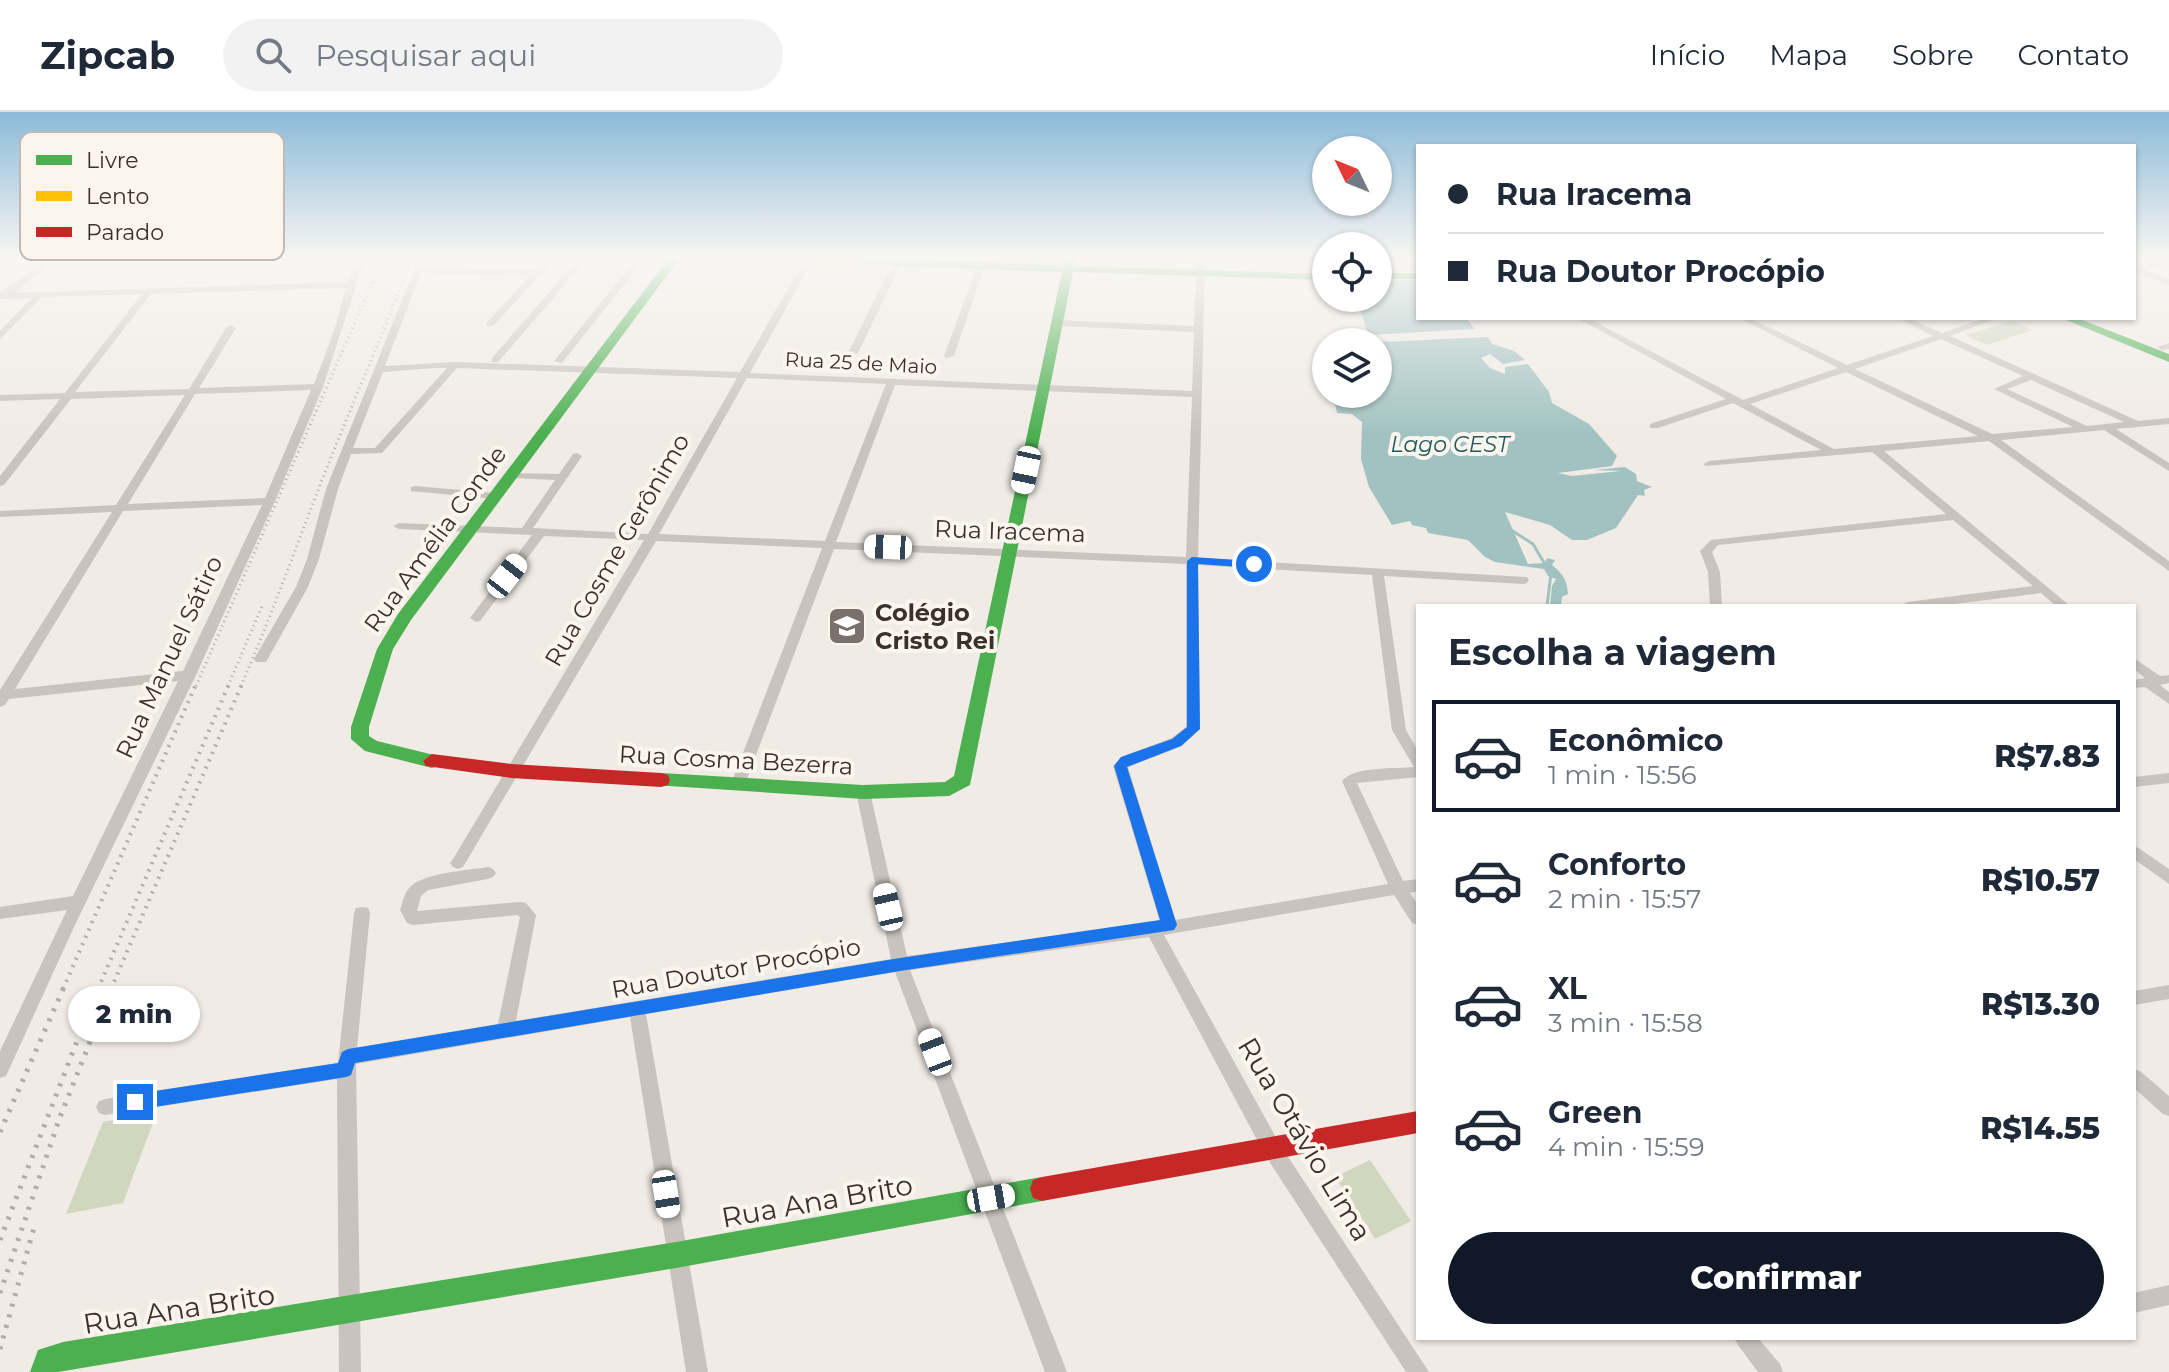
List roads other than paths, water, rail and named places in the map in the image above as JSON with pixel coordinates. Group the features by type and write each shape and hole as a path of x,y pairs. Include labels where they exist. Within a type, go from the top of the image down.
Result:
{"main road":[{"name":"Rua Amélia Conde","path":"511,771 423,760 371,746 359,734 385,649 404,618 629,317"},
{"path":"1009,552 1057,317"},
{"path":"2073,320 2167,350"},
{"path":"2093,320 2167,350"},
{"name":"Rua Cosma Bezerra","path":"511,771 863,792 949,789 958,786 963,780 1009,552"},
{"name":"Rua Ana Brito","path":"44,1372 48,1360 63,1356 676,1255 1416,1122"}],"street":[{"path":"0,336 18,317"},
{"path":"0,483 129,317"},
{"name":"Rua Manuel Sátiro","path":"0,1070 76,902 189,675 269,501 318,387 343,317"},
{"path":"261,659 302,587 332,489 401,317"},
{"path":"490,324 497,317"},
{"path":"495,360 533,317"},
{"path":"559,361 595,317"},
{"name":"Rua Cosme Gerônimo","path":"458,863 652,537 776,317"},
{"path":"853,353 871,317"},
{"path":"949,356 963,317"},
{"path":"1192,561 1199,317"},
{"path":"1585,320 1830,452"},
{"path":"1747,320 1993,439 2169,567"},
{"path":"1907,320 2138,424"},
{"path":"1654,426 1848,368 1988,320"},
{"path":"1056,323 1198,329"},
{"path":"2,697 231,328"},
{"path":"348,451 378,451 455,365"},
{"name":"Rua 25 de Maio","path":"381,369 455,365 589,369 1196,394"},
{"path":"2031,376 1999,389 2087,429"},
{"path":"738,784 891,383"},
{"path":"0,398 318,387"},
{"path":"2041,408 2073,395"},
{"path":"1709,464 2169,421"},
{"path":"2108,428 2169,468"},
{"path":"1873,447 2062,604"},
{"path":"524,533 577,456"},
{"path":"511,475 562,477"},
{"path":"415,489 495,496"},
{"path":"0,514 269,501"},
{"path":"1716,604 1714,572 1706,551 1707,546 1715,542 1956,516"},
{"name":"Rua Iracema","path":"399,526 1009,552 1523,580"},
{"path":"476,618 539,534"},
{"name":"Rua Otávio Lima","path":"1192,561 1193,729 1177,742 1120,766 1161,927 1272,1149 1418,1372"},
{"path":"1377,571 1399,730 1416,760"},
{"path":"1923,604 2043,589"},
{"path":"2136,664 2169,699"},
{"path":"2,697 189,675"},
{"path":"1416,772 1350,779 1398,888 1416,915"},
{"path":"2136,782 2169,778"},
{"path":"863,792 900,964 1056,1372"},
{"path":"2136,853 2169,878"},
{"path":"488,873 424,885 414,892 408,910 413,918 520,908 528,915 506,1030"},
{"name":"Rua Doutor Procópio","path":"105,1107 347,1063 506,1030 900,964 1161,927 1416,885"},
{"path":"0,913 76,902"},
{"path":"350,1372 347,1063 362,913"},
{"path":"2136,998 2169,992"},
{"path":"637,1010 697,1372"},
{"path":"2136,1079 2169,1108"},
{"path":"2136,1303 2169,1295"},
{"path":"1747,1340 1772,1372"}],"water":[{"path":"1363,317 1468,320 1475,329 1392,334 1392,328 1366,328"},
{"name":"Lago CEST","path":"1488,337 1492,344 1514,351 1525,360 1503,364 1490,354 1481,358 1490,368 1505,374 1505,367 1528,364 1549,392 1552,403 1589,424 1617,456 1612,466 1558,473 1572,476 1621,471 1595,470 1625,467 1636,474 1637,481 1652,487 1644,490 1645,496 1638,495 1616,528 1587,540 1572,540 1550,525 1505,512 1528,564 1545,563 1547,558 1555,560 1552,565 1564,578 1568,594 1562,597 1561,604 1550,604 1556,579 1548,576 1544,569 1495,562 1485,557 1468,540 1428,533 1426,528 1412,525 1410,521 1392,525 1369,487 1361,459 1362,422 1352,414 1337,413 1336,408 1392,408 1392,341"}],"waterway":[{"path":"1511,530 1533,544 1546,566"},
{"path":"1547,604 1551,573"}],"railway":[{"path":"196,686 357,317"},
{"path":"241,686 389,317"},
{"path":"228,686 263,604"},
{"path":"63,989 196,684"},
{"path":"98,989 229,684"},
{"path":"111,989 242,684"},
{"path":"0,1132 64,987"},
{"path":"0,1240 98,987"},
{"path":"0,1293 60,1117 112,987"},
{"path":"0,1349 35,1224"}],"place":[{"name":"Colégio Cristo Rei","path":"847,626"}]}
